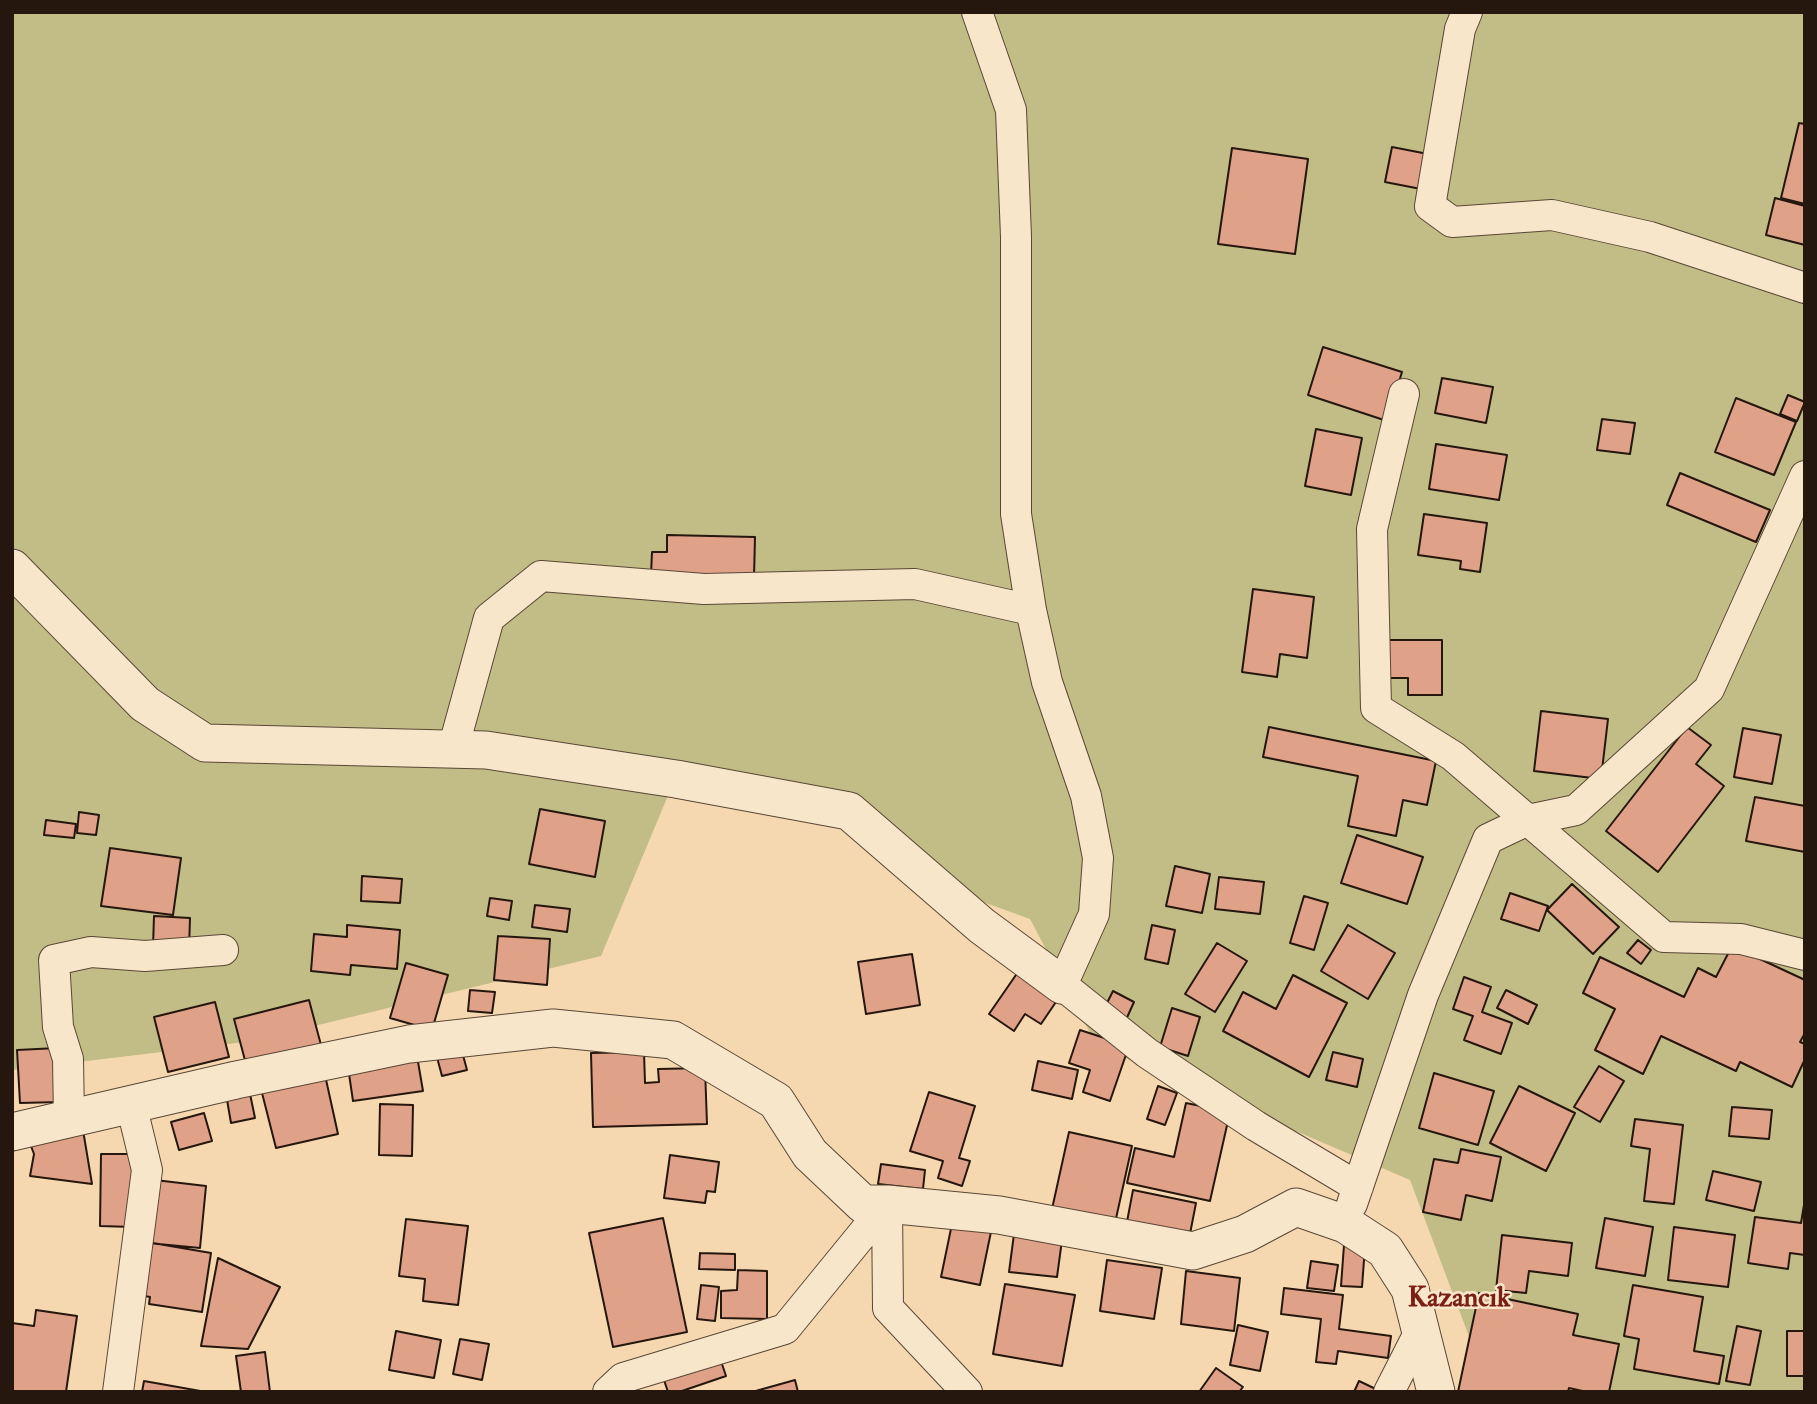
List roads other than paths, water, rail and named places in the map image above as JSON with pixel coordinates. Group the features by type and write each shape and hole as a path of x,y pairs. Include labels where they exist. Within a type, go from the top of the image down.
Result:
{"street":[{"path":"977,12 1011,110 1016,237 1016,514 1031,610 1047,682 1086,796 1098,858 1094,914 1062,985"},
{"path":"1467,12 1460,29 1430,206 1452,222 1552,215 1650,237 1805,288"},
{"path":"1404,394 1372,529 1376,708 1453,756 1664,937 1741,939 1805,955"},
{"path":"1345,1224 1423,995 1488,839 1528,820 1576,810 1709,689 1802,491"},
{"path":"12,568 145,705 205,743 486,750 676,779 849,811 982,926 1147,1053 1256,1126 1358,1187"},
{"path":"453,749 489,618 541,576 704,589 915,584 1031,610"},
{"path":"69,1118 68,1059 58,1027 54,960 91,952 145,956 223,950"},
{"path":"12,1132 409,1044 553,1028 673,1040 776,1101 810,1154 863,1204 999,1215 1193,1251 1245,1234 1296,1207 1345,1224 1385,1250 1410,1289 1436,1392"},
{"path":"118,1392 147,1170 131,1104"},
{"path":"608,1392 623,1378 785,1329 887,1204"},
{"path":"887,1204 888,1308 967,1392"},
{"path":"1389,1392 1419,1333"}],"district":[{"name":"Kazancık","path":"1459,1300"}]}
